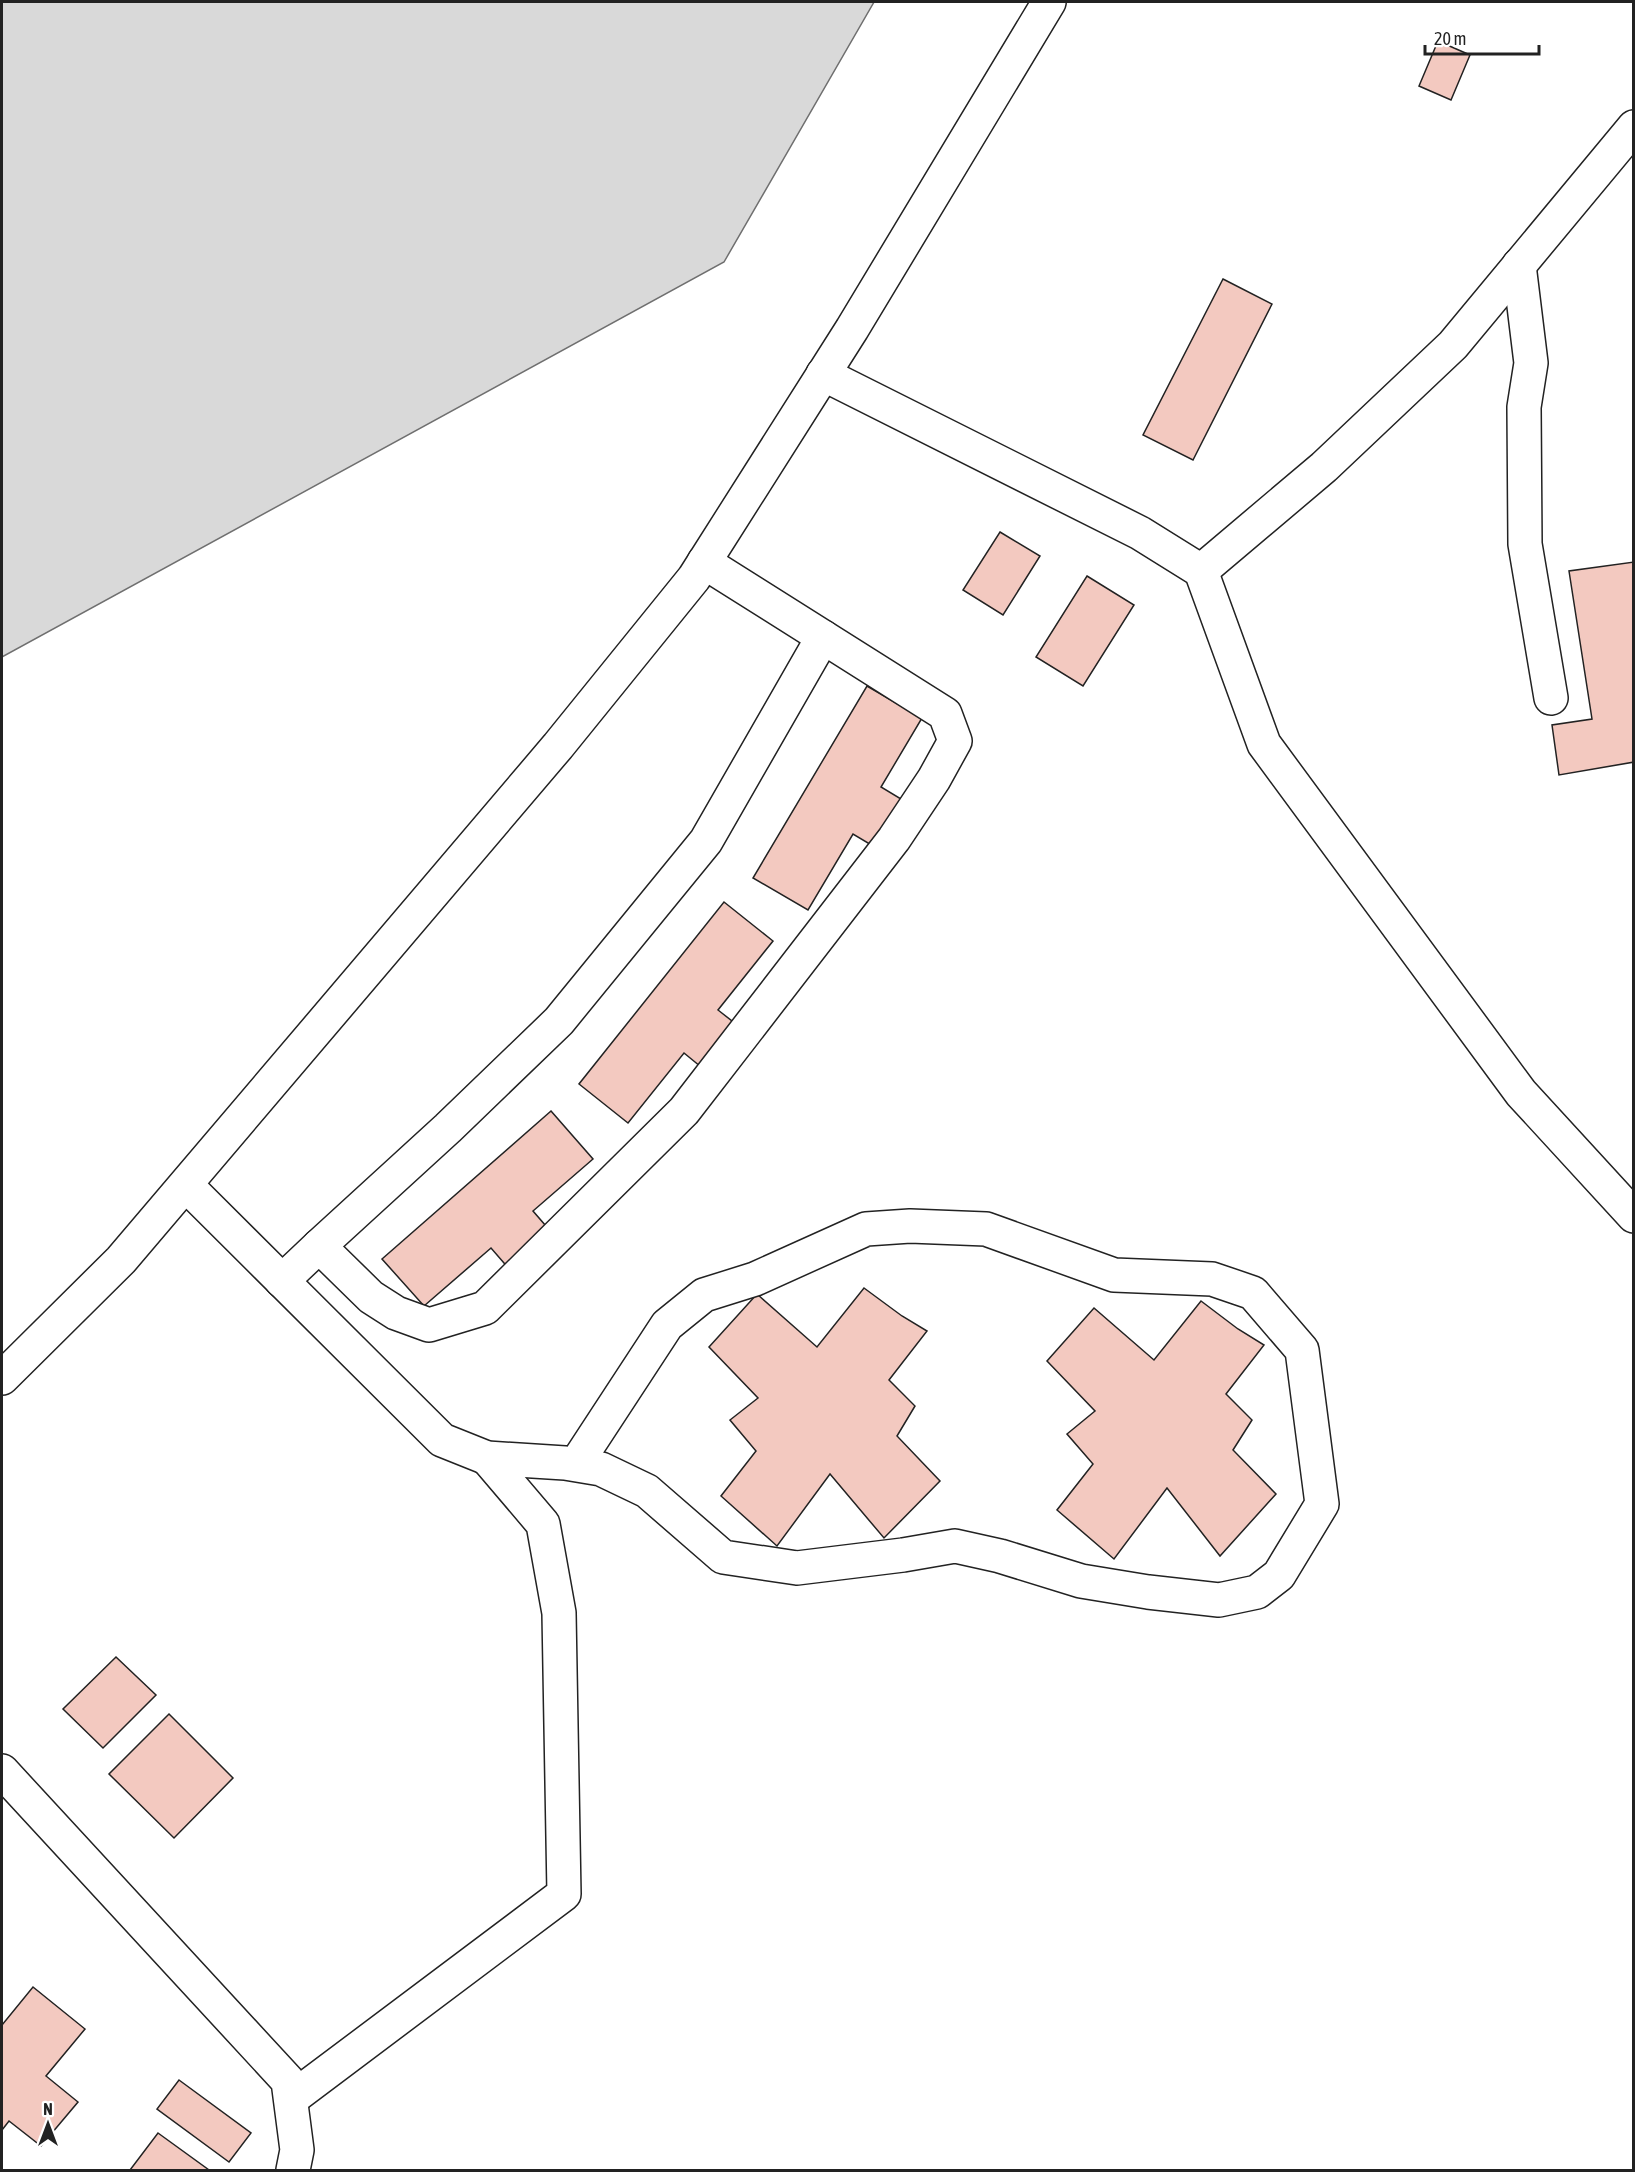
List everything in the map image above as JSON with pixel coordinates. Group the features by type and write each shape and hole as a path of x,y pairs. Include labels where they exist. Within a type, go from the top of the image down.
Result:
{"street":[{"path":"2,1378 121,1260 186,1185 558,746 694,578 823,375 1049,2"},
{"path":"1201,571 1324,467 1453,345 1634,127"},
{"path":"1519,265 1531,363 1524,407 1525,544 1551,698"},
{"path":"823,375 1140,533 1201,571 1264,744 1521,1093 1634,1216"},
{"path":"319,1246 371,1297 396,1313 429,1325 485,1308 684,1111 894,839 934,779 955,741 945,714 704,562"},
{"path":"282,1281 560,1021 706,841 823,637"},
{"path":"186,1185 442,1440 487,1458 576,1464 601,1469 647,1491 723,1557 797,1568 955,1546 1000,1556 1081,1581 1219,1600 1257,1592 1279,1575 1322,1504 1302,1350 1253,1293 1212,1279 1114,1275 986,1229 910,1226 866,1229 755,1279 704,1295 668,1325 576,1464"},
{"path":"291,2099 564,1894 560,1613 543,1524 487,1458"},
{"path":"2,1771 288,2081 297,2150 294,2170"}],"shaded area":[{"path":"2,2 874,2 724,262 2,657"}],"building":[{"path":"1438,41 1470,55 1451,100 1419,86"},
{"path":"1223,279 1272,304 1193,460 1143,435"},
{"path":"1000,532 1040,556 1003,615 963,590"},
{"path":"1634,562 1634,762 1559,775 1552,725 1592,719 1569,571"},
{"path":"1087,576 1134,605 1083,686 1036,657"},
{"path":"867,686 922,718 881,787 906,802 878,849 853,834 808,910 753,878"},
{"path":"724,902 773,941 718,1010 741,1028 706,1071 684,1053 628,1123 579,1084"},
{"path":"551,1111 593,1159 533,1211 552,1233 510,1270 491,1248 424,1306 382,1259"},
{"path":"864,1288 927,1331 889,1380 915,1406 897,1436 940,1481 884,1538 830,1474 777,1546 721,1496 756,1451 730,1420 758,1398 709,1347 757,1294 817,1347"},
{"path":"1201,1301 1264,1345 1226,1394 1252,1420 1233,1450 1276,1494 1220,1556 1167,1488 1114,1559 1057,1510 1093,1464 1067,1434 1095,1411 1047,1361 1094,1308 1154,1360"},
{"path":"116,1657 156,1695 103,1748 63,1709"},
{"path":"169,1714 233,1778 174,1838 109,1774"},
{"path":"33,1987 85,2029 46,2076 78,2102 41,2146 9,2121 2,2130 2,2025"},
{"path":"179,2080 251,2133 229,2162 157,2109"},
{"path":"158,2133 209,2170 130,2170"}]}
